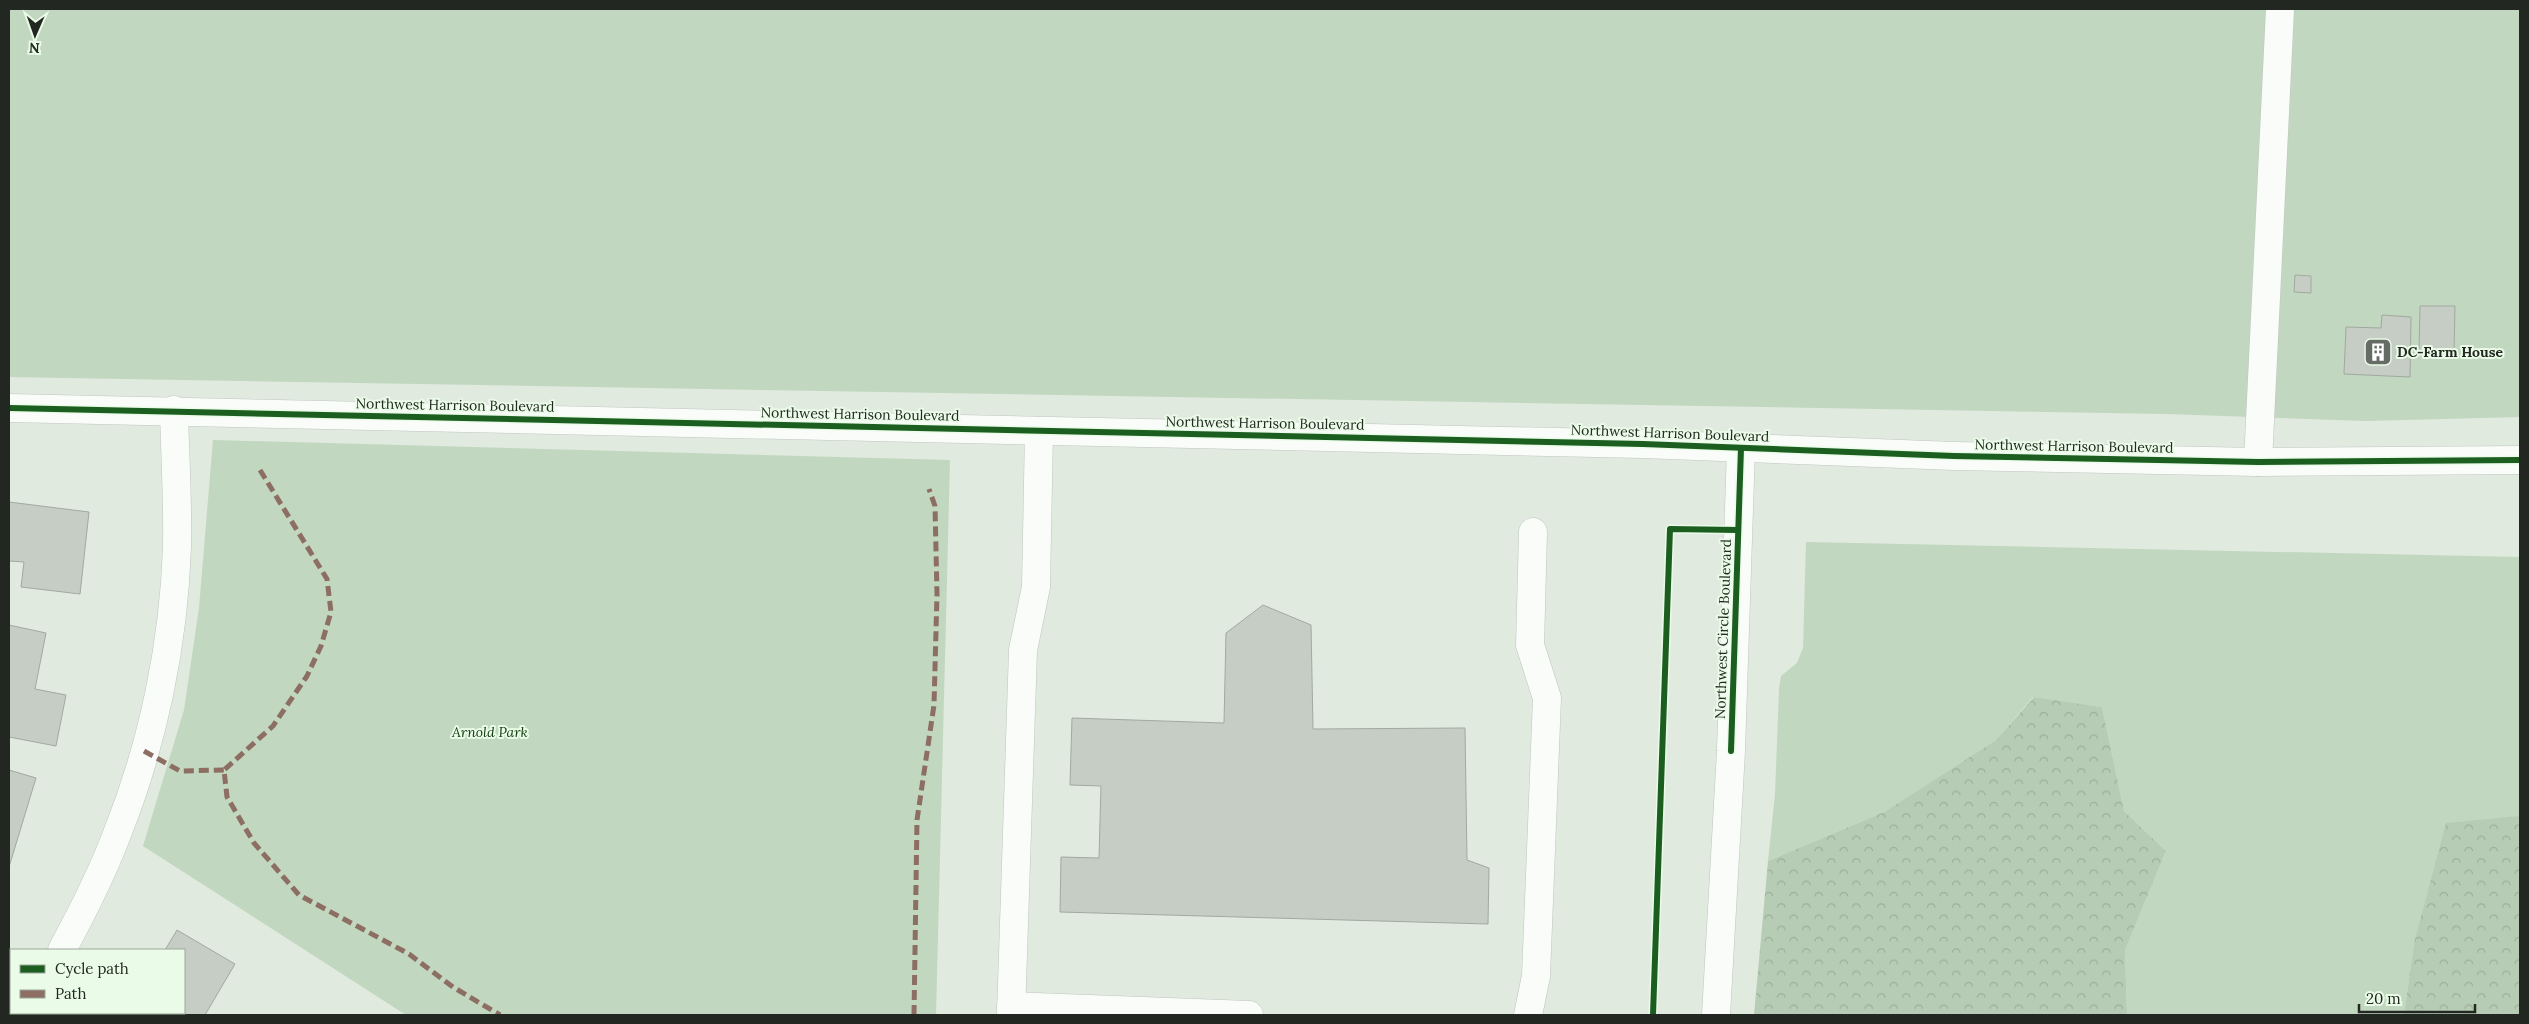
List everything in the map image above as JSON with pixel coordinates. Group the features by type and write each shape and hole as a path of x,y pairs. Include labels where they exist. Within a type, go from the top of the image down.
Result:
{"main road":[{"path":"2258,462 2280,9"},
{"name":"Northwest Harrison Boulevard","path":"9,408 174,410 1741,448 1954,456 2258,462 2520,460"},
{"path":"62,949 118,834 144,751 158,695 170,621 177,547 174,410"},
{"path":"1039,431 1036,587 1023,650 1011,1011 1249,1015"},
{"name":"Northwest Circle Boulevard","path":"1716,1015 1731,751 1741,448"},
{"path":"1528,1015 1536,976 1547,698 1530,645 1533,532"}],"green space":[{"path":"9,9 2520,9 2520,417 2366,421 2167,414 9,377"},
{"name":"Arnold Park","path":"213,440 950,460 936,1015 406,1015 143,846 184,710 199,608"},
{"path":"1806,542 2520,557 2520,816 2508,819 2414,943 2404,1015 2127,1015 2125,950 2166,851 2124,811 2102,707 2033,697 1996,740 1884,812 1768,861 1775,794 1781,676 1797,663 1803,648"},
{"path":"2034,697 2102,707 2124,811 2166,851 2125,950 2127,1015 1754,1015 1768,861 1884,812 1996,740"},
{"path":"2520,816 2520,1015 2404,1015 2414,943 2446,823"}],"building":[{"path":"2295,275 2311,276 2311,293 2294,292"},
{"path":"2420,306 2455,306 2454,353 2419,352"},
{"name":"DC-Farm House","path":"2382,315 2411,317 2410,377 2344,374 2346,327 2381,328"},
{"path":"9,502 89,512 80,594 21,587 24,562 9,561"},
{"path":"1263,605 1311,625 1313,729 1465,728 1467,860 1489,868 1488,924 1060,912 1061,857 1099,858 1101,786 1070,785 1072,718 1224,723 1226,633"},
{"path":"9,625 46,633 35,689 66,695 56,746 9,737"},
{"path":"9,770 36,778 9,867"},
{"path":"177,930 235,964 205,1015 127,1015 185,1014 185,949 166,949"}],"marked path":[{"path":"260,470 327,579 331,612 321,646 307,676 273,726 224,770 227,797 254,843 299,895 409,954 453,987 500,1015"},
{"path":"914,1015 917,820 934,705 937,594 935,506 929,489"},
{"path":"144,751 180,771 224,770"}],"cycle path":[{"path":"9,408 1643,444 1954,456 2258,462 2520,460"},
{"path":"1731,751 1741,448"},
{"path":"1653,1015 1670,529 1738,530"}],"place":[{"name":"DC-Farm House","path":"2378,352"}]}
